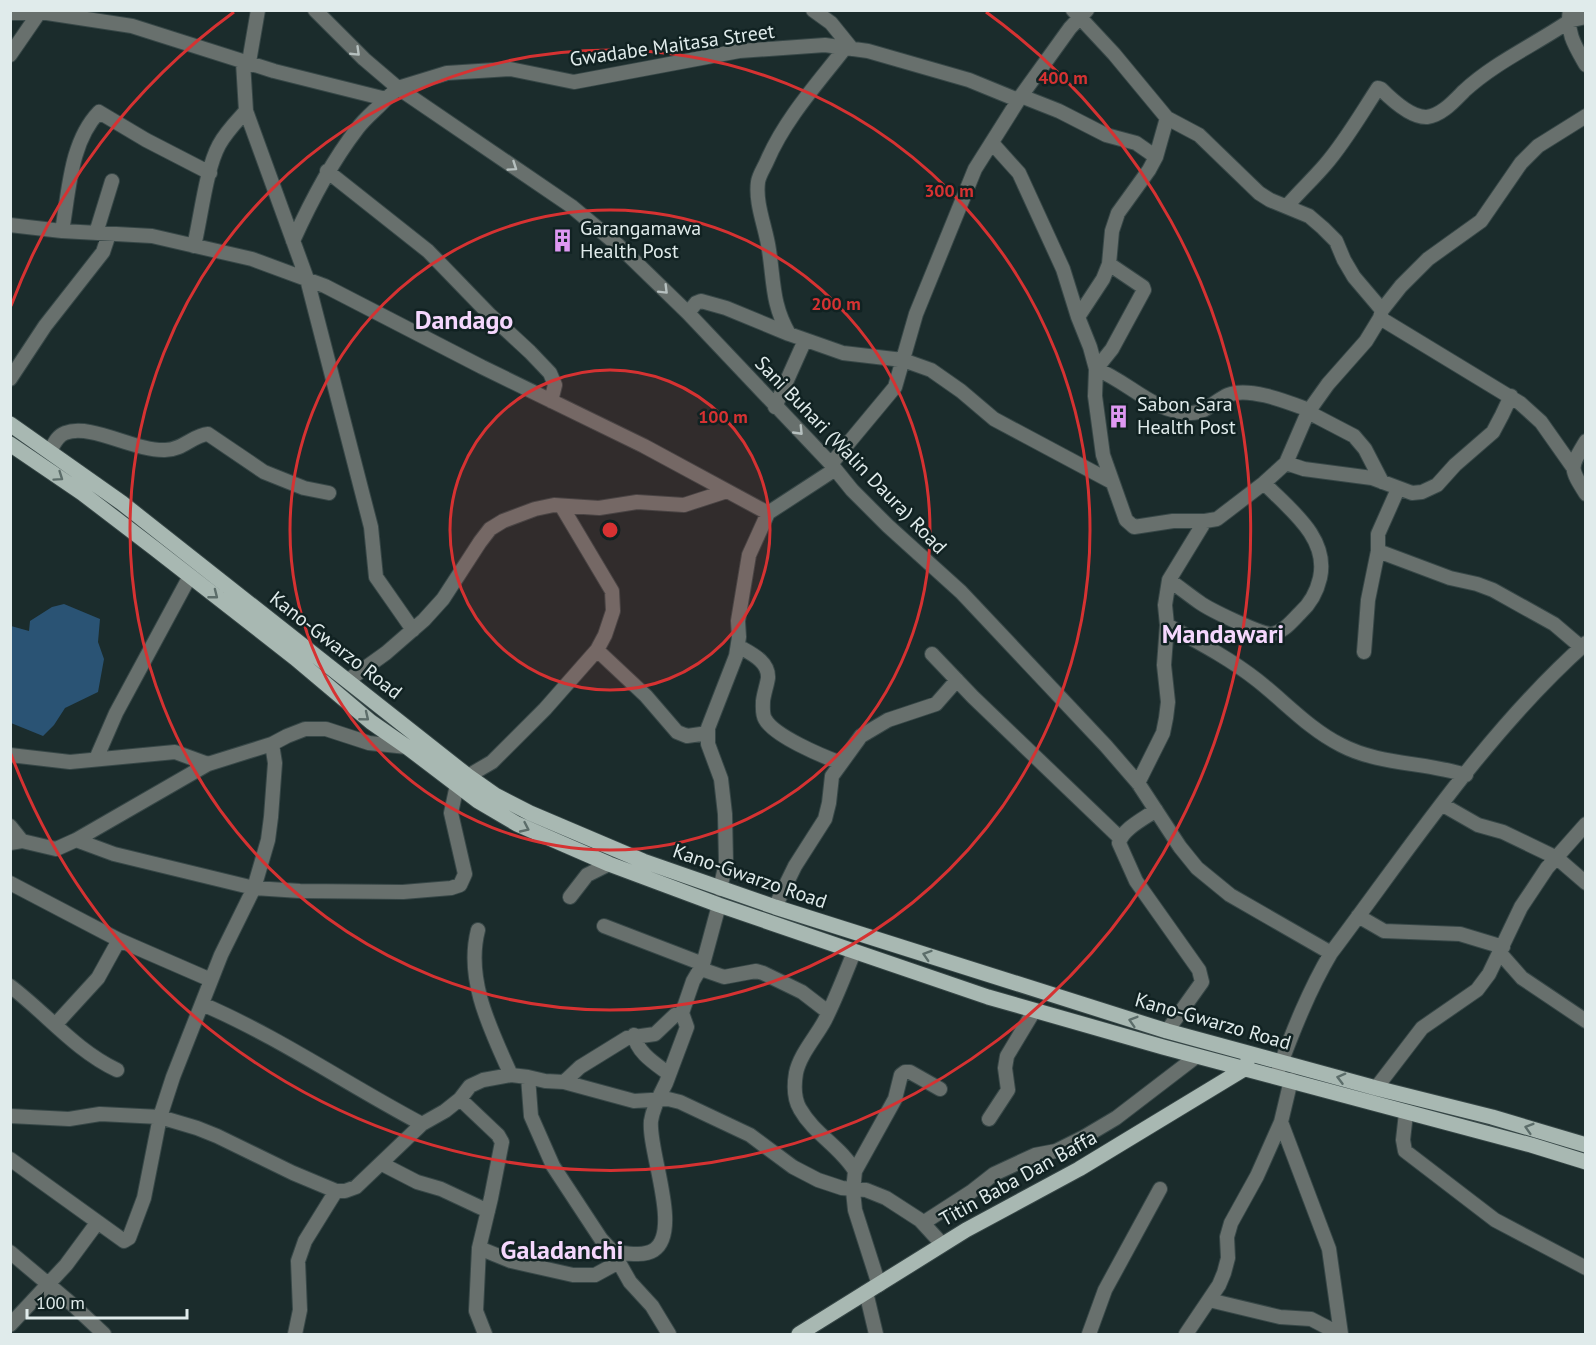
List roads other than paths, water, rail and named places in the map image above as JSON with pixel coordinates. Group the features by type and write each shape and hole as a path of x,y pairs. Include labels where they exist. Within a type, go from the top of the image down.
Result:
{"main road":[{"name":"Kano-Gwarzo Road","path":"10,424 122,503 394,718 462,780 478,801 517,824 609,864 719,905 1034,1011 1406,1113 1532,1145 1586,1162"},
{"name":"Kano-Gwarzo Road","path":"10,444 82,493 384,731 462,780 530,813 643,861 775,907 957,965 1167,1031 1492,1117 1586,1145"},
{"path":"384,731 394,718"},
{"path":"951,984 957,965"},
{"name":"Titin Baba Dan Baffa","path":"799,1335 942,1244 1079,1169 1244,1069 1253,1054"}],"street":[{"path":"258,10 246,62 246,111 307,279 371,527 376,577 413,630"},
{"name":"Sani Buhari (Walin Daura) Road","path":"315,10 364,59 398,88 571,206 619,246 688,313 888,526 961,592 1138,783 1197,868 1230,895 1331,953"},
{"path":"789,334 782,322 773,291 758,180 774,144 793,115 849,48 831,23 813,10"},
{"path":"10,55 40,12"},
{"path":"10,13 40,12 132,26 274,71 386,99"},
{"path":"720,888 726,863 725,814 721,779 708,744 708,733 736,656 738,621 749,555 768,513 832,467 895,387 916,314 975,170 1020,98 1080,13 1167,118 1199,135 1259,193 1309,216 1335,241 1354,277 1381,314 1510,396 1541,422 1572,466 1573,474 1586,494"},
{"path":"1287,206 1330,158 1378,88 1416,116 1433,116 1444,110 1478,80 1568,18 1586,17"},
{"path":"1568,18 1570,39 1586,65"},
{"name":"Gwadabe Maitasa Street","path":"398,88 447,73 510,69 574,82 739,51 825,45 868,51 969,80 1059,111 1106,135 1136,143 1156,156"},
{"path":"293,242 312,198 327,171 358,127 398,88"},
{"path":"194,246 210,172 218,147 226,133 246,111"},
{"path":"62,231 76,154 85,133 99,112 146,140 210,172"},
{"path":"992,143 1018,173 1063,269 1096,369 1095,396 1103,455 1126,520 1134,527 1173,521 1216,519 1264,483 1286,463 1308,411 1328,384 1366,341 1381,314 1401,286 1428,260 1481,221 1521,163 1538,146 1586,116"},
{"path":"1078,317 1103,279 1109,264 1112,231 1118,213 1149,170 1156,156 1167,118"},
{"path":"327,171 428,251 490,315 530,352 550,373 555,384 551,401"},
{"path":"10,379 45,326 103,252 102,234 112,181"},
{"path":"10,225 62,231 152,236 252,258 325,286 644,446 768,513"},
{"path":"1096,369 1112,349 1144,290 1143,287 1109,264"},
{"path":"688,313 696,303 701,301 726,308 843,353 903,360 931,370 961,391 993,419 1112,482"},
{"path":"776,407 805,340"},
{"path":"1096,369 1109,374 1148,402 1193,413 1236,393 1275,397 1308,411 1354,436 1365,449 1382,482"},
{"path":"1286,463 1304,469 1372,478 1412,493 1432,489 1462,458 1493,432 1510,396"},
{"path":"50,451 64,433 78,431 161,450 176,449 201,435 208,434 264,472 304,488 329,493"},
{"path":"1572,466 1586,441"},
{"path":"1169,580 1200,604 1268,634 1280,632 1302,611 1317,590 1322,560 1314,537 1300,519 1264,483"},
{"path":"1364,652 1368,600 1378,551 1378,534 1398,489"},
{"path":"347,681 413,630 443,599 490,529 502,521 554,505 599,508 638,502 684,505 727,491"},
{"path":"76,840 114,854 254,888 403,892 457,887 464,880 465,874 450,813 462,780 492,762 545,710 597,650 613,611 612,591 562,507"},
{"path":"1138,783 1163,732 1166,718 1168,702 1163,671 1167,625 1165,606 1169,580 1204,521"},
{"path":"1186,1335 1224,1273 1228,1258 1227,1237 1231,1223 1257,1176 1281,1122 1283,1079 1281,1062 1310,993 1331,953 1497,734 1557,668 1583,645 1554,624 1493,590 1450,578 1378,551"},
{"path":"96,759 116,713 190,576"},
{"path":"1167,625 1239,667 1307,723 1344,746 1409,765 1447,769 1466,775"},
{"path":"738,646 764,664 768,676 762,709 765,719 779,732 807,750 841,763"},
{"path":"597,650 646,696 676,732 687,736 708,733"},
{"path":"932,654 1120,838"},
{"path":"775,907 795,866 825,819 832,776 861,736 877,725 936,704 957,680"},
{"path":"10,826 16,842 56,849 76,840 208,764 272,744 305,729 326,729 369,743 407,747"},
{"path":"10,1159 124,1241 129,1238 144,1198 160,1117 173,1077 232,931 254,888 271,817 275,763 272,744"},
{"path":"10,755 55,761 175,752 208,764"},
{"path":"1443,805 1478,825 1503,832 1557,858 1586,883"},
{"path":"1156,810 1120,838 1119,843 1136,881 1199,970 1202,982 1167,1031"},
{"path":"1376,1088 1422,1028 1477,990 1490,974 1521,907 1557,858 1586,824"},
{"path":"570,897 587,875 609,864"},
{"path":"10,883 119,940 211,980"},
{"path":"479,1248 531,1267 573,1275 595,1275 616,1257 648,1253 657,1248 666,1222 666,1211 654,1158 651,1126 654,1109 687,1027 682,1013 693,981 702,966 719,905"},
{"path":"1358,916 1384,931 1460,934 1501,950 1522,978 1586,1021"},
{"path":"604,926 724,977 759,972 802,992 828,1012"},
{"path":"478,930 474,958 479,996 511,1075"},
{"path":"55,1025 98,978 119,940"},
{"path":"854,952 828,1012 796,1072 795,1087 797,1102 812,1126 855,1171"},
{"path":"10,986 69,1039 96,1059 117,1070"},
{"path":"202,1004 267,1034 365,1093 422,1124"},
{"path":"989,1119 1008,1090 1005,1068 1007,1056 1034,1011"},
{"path":"564,1082 580,1067 627,1038 634,1035 651,1036 675,1015 682,1013"},
{"path":"634,1035 640,1048 669,1074"},
{"path":"923,1223 994,1174 1035,1155 1056,1151 1116,1118 1197,1056"},
{"path":"876,1335 873,1289 855,1210 855,1171 895,1099 901,1075 904,1072 910,1072 940,1089"},
{"path":"10,1116 69,1119 100,1114 160,1117 197,1128 293,1173 336,1191 345,1191 356,1186 422,1124 445,1111 475,1083 511,1075 528,1077 564,1082 634,1101 668,1099 680,1102 735,1128 767,1147 793,1167 828,1185 874,1192 886,1198 923,1223 942,1244"},
{"path":"528,1077 531,1116 553,1166 630,1281 652,1306 669,1335"},
{"path":"460,1099 501,1138 501,1148 479,1248 476,1311 485,1335"},
{"path":"1406,1113 1403,1140 1405,1151 1495,1220 1586,1268"},
{"path":"1281,1122 1329,1249 1341,1335"},
{"path":"382,1164 417,1182 441,1189 488,1211"},
{"path":"1089,1335 1105,1290 1160,1189"},
{"path":"295,1335 300,1310 298,1261 304,1241 336,1191"},
{"path":"10,1325 49,1285 97,1223"},
{"path":"10,1252 104,1335"},
{"path":"1209,1300 1280,1317 1311,1319 1341,1335"}],"water":[{"path":"64,604 100,619 98,642 104,659 98,692 65,708 54,725 43,736 11,723 11,626 29,631 30,621 52,607"}],"place":[{"name":"Garangamawa Health Post","path":"562,240"},
{"name":"Sabon Sara Health Post","path":"1119,416"}],"district":[{"name":"Dandago","path":"464,320"},
{"name":"Mandawari","path":"1223,634"},
{"name":"Galadanchi","path":"562,1250"}]}
